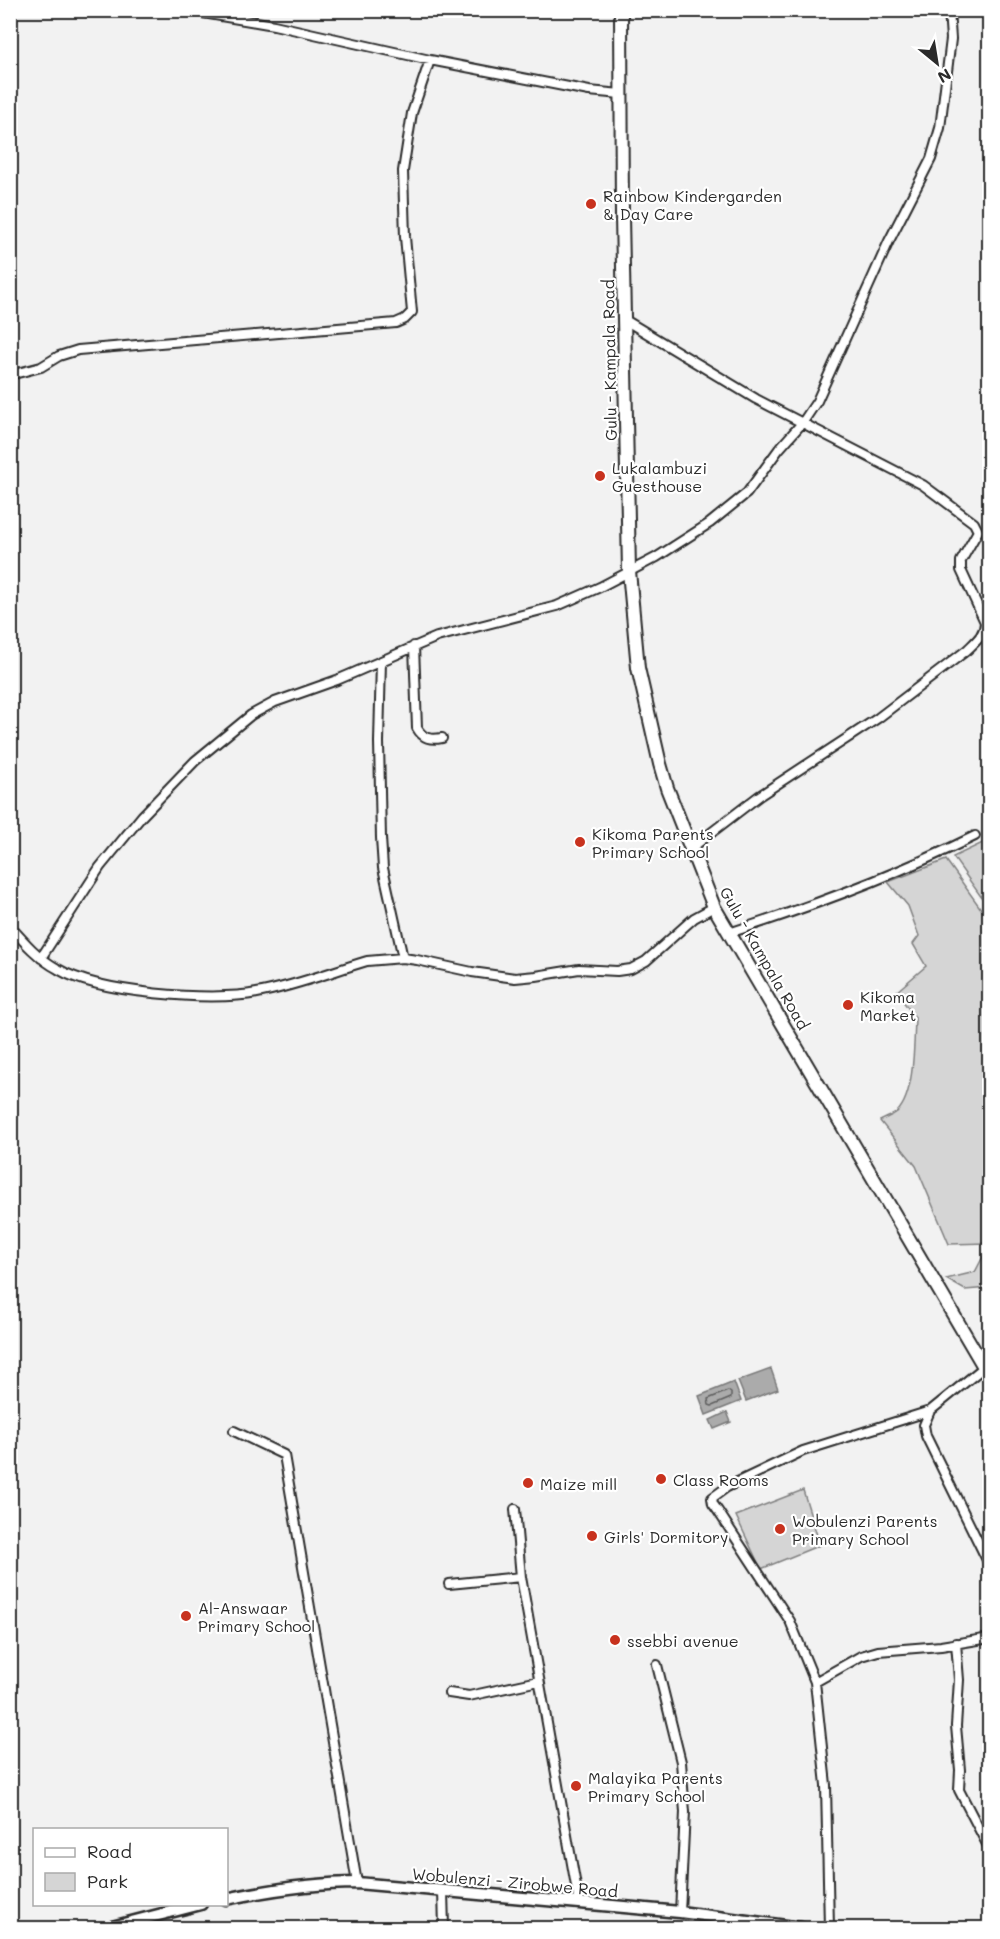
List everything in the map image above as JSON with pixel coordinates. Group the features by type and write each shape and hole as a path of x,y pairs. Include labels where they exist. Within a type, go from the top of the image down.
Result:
{"main road":[{"name":"Gulu - Kampala Road","path":"621,10 629,571 638,668 660,764 690,849 714,907 983,1353 987,1372"}],"street":[{"path":"185,10 274,25 430,60 590,91 621,94"},
{"path":"41,958 100,867 142,816 195,761 251,715 275,702 337,680 437,637 557,606 629,571 694,534 731,508 747,493 817,401 889,241 931,159 940,128 951,39 949,10"},
{"path":"10,375 42,367 59,356 78,350 396,322 405,319 412,312 405,237 403,171 412,113 430,60"},
{"path":"625,320 756,399 923,485 974,523 978,531 961,561 961,570 985,621 985,630 967,650 878,718 759,796 690,849"},
{"path":"414,646 417,728 427,738 434,740 442,738"},
{"path":"381,661 379,742 383,868 403,958"},
{"path":"729,933 791,914 933,856 975,836"},
{"path":"10,926 41,958 73,977 143,992 226,996 277,988 367,961 403,958 481,974 515,978 579,969 617,971 631,969 646,961 694,918 714,907"},
{"path":"829,1929 826,1785 815,1682 790,1621 717,1511 712,1498 727,1487 803,1451 930,1411 987,1372"},
{"path":"930,1411 924,1425 926,1436 990,1566"},
{"path":"234,1431 284,1455 357,1883"},
{"path":"515,1509 521,1577 579,1903"},
{"path":"449,1584 521,1577"},
{"path":"815,1682 861,1656 878,1651 990,1638"},
{"path":"956,1643 959,1680 956,1726 960,1770 959,1790 988,1844"},
{"path":"657,1665 681,1762 685,1812 680,1912"},
{"path":"449,1693 469,1696 539,1681"},
{"name":"Wobulenzi - Zirobwe Road","path":"228,1899 333,1883 357,1883 680,1912 801,1929"},
{"path":"444,1891 444,1929"},
{"path":"108,1929 197,1906"}],"green space":[{"path":"989,840 989,908 953,857"},
{"path":"946,860 989,920 989,1243 949,1244 916,1166 880,1121 893,1115 903,1104 910,1081 914,1053 915,1017 896,992 926,966 913,944 919,936 908,906 888,882"},
{"path":"989,1245 989,1288 965,1290 946,1279 975,1272"},
{"path":"803,1490 820,1545 761,1569 736,1516"}],"water":[{"path":"771,1369 778,1389 746,1401 738,1381"},
{"path":"734,1382 741,1401 706,1415 699,1396"},
{"path":"727,1412 731,1422 714,1429 710,1420"}],"place":[{"name":"Rainbow Kindergarden & Day Care","path":"591,204"},
{"name":"Lukalambuzi Guesthouse","path":"600,476"},
{"name":"Kikoma Parents Primary School","path":"580,842"},
{"name":"Kikoma Market","path":"848,1005"},
{"name":"Class Rooms","path":"661,1479"},
{"name":"Maize mill","path":"528,1483"},
{"name":"Wobulenzi Parents Primary School","path":"780,1529"},
{"name":"Girls' Dormitory","path":"592,1536"},
{"name":"Al-Answaar Primary School","path":"186,1616"},
{"name":"ssebbi avenue","path":"615,1640"},
{"name":"Malayika Parents Primary School","path":"576,1786"}]}
